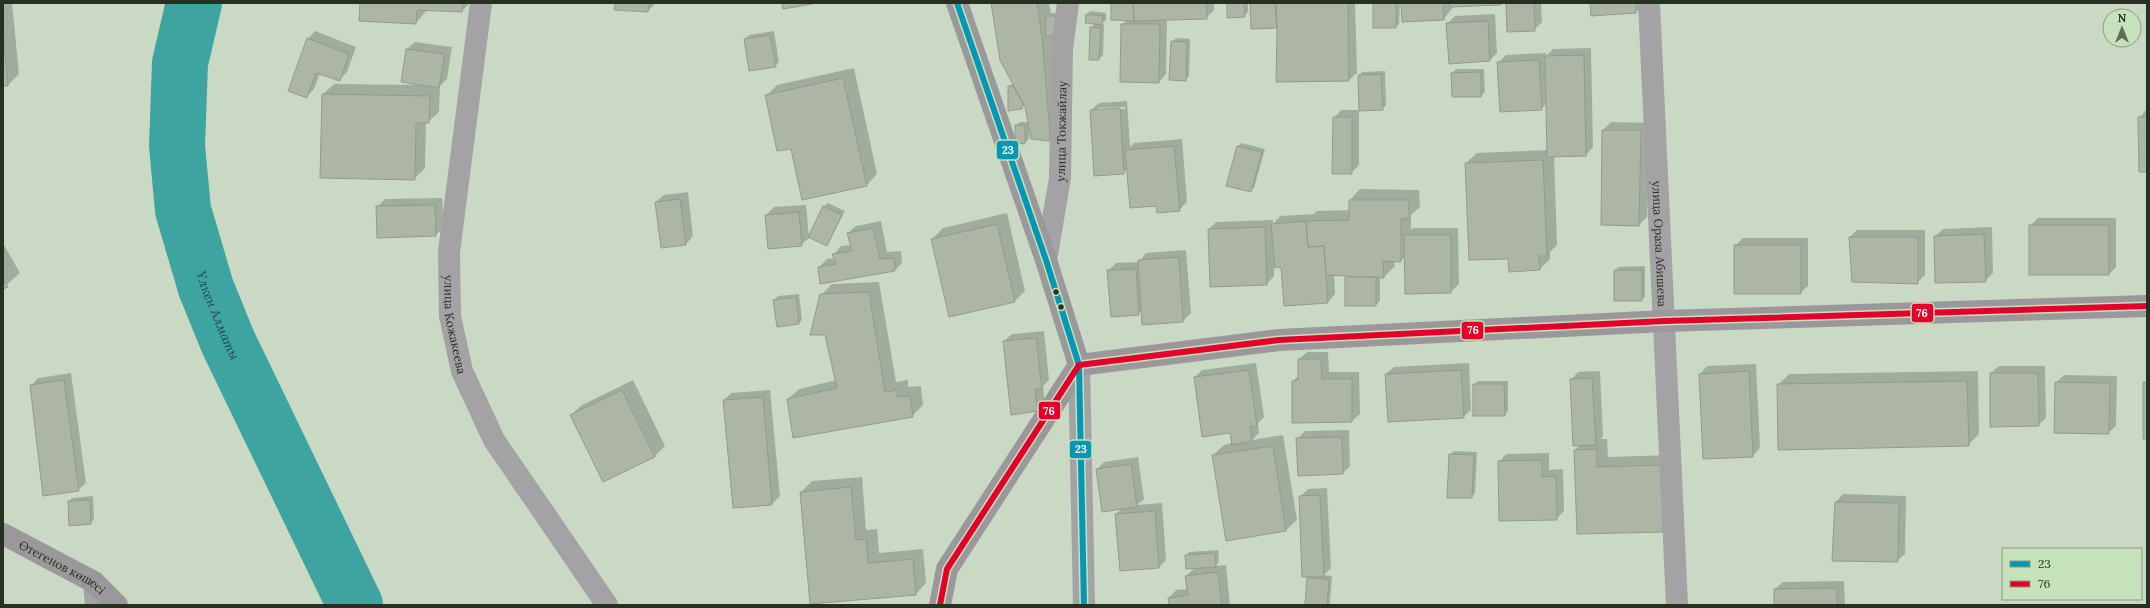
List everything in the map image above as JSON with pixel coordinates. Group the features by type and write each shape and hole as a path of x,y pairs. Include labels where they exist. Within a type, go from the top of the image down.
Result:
{"street":[{"name":"улица Кожакеева","path":"481,3 449,252 452,323 462,371 494,440 607,605"},
{"path":"957,3 1046,260 1079,365 1084,605"},
{"name":"улица Токжайлау","path":"1046,260 1060,178 1062,49 1068,3"},
{"name":"улица Ораза Абишева","path":"1649,3 1665,321 1677,605"},
{"path":"940,605 947,569 1079,365 1279,340 1665,321 2147,306"},
{"name":"Өтегенов көшесі","path":"3,534 94,582 118,605"},
{"path":"94,582 96,605"}],"building":[{"path":"360,3 463,3 462,12 417,10 416,24 359,21"},
{"path":"615,3 649,3 648,12 614,10"},
{"path":"782,3 818,3 783,9"},
{"path":"991,3 1037,3 1042,36 1050,132 1049,141 1031,139 1025,107 1000,60"},
{"path":"1111,3 1133,3 1134,21 1111,20"},
{"path":"1133,3 1206,3 1207,19 1134,21"},
{"path":"1227,3 1244,3 1245,17 1227,18"},
{"path":"1250,3 1276,3 1277,28 1251,29"},
{"path":"1275,3 1348,3 1349,81 1276,82 1277,28"},
{"path":"1373,3 1396,3 1396,28 1373,28"},
{"path":"1401,3 1443,3 1444,20 1402,22"},
{"path":"1449,3 1501,3 1501,5 1450,7"},
{"path":"1506,3 1534,3 1535,31 1507,32"},
{"path":"1590,3 1636,3 1636,13 1591,16"},
{"path":"1086,14 1103,16 1102,25 1085,23"},
{"path":"1046,16 1057,16 1057,36 1045,36"},
{"path":"1488,21 1490,61 1449,64 1446,23"},
{"path":"1121,24 1160,24 1159,83 1120,82"},
{"path":"1090,27 1101,28 1099,60 1089,60"},
{"path":"3,29 8,86 3,86"},
{"path":"770,35 776,67 749,71 744,39"},
{"path":"307,38 349,54 340,81 316,73 307,98 288,91"},
{"path":"1171,41 1187,42 1186,81 1169,80"},
{"path":"406,49 445,54 439,88 401,82"},
{"path":"1584,55 1586,156 1547,157 1545,56"},
{"path":"1539,60 1542,110 1500,112 1497,62"},
{"path":"1481,72 1481,97 1452,97 1451,73"},
{"path":"1381,74 1383,110 1359,111 1358,75"},
{"path":"843,78 867,186 802,200 791,149 777,151 765,95"},
{"path":"1008,86 1014,87 1023,104 1022,109 1008,111"},
{"path":"322,94 430,96 429,123 416,123 415,180 320,178"},
{"path":"1120,108 1124,174 1094,176 1090,110"},
{"path":"1333,117 1352,117 1352,174 1332,174"},
{"path":"2138,117 2147,117 2147,172 2139,172"},
{"path":"1015,125 1025,125 1025,144 1015,143"},
{"path":"1602,130 1641,130 1639,226 1601,225"},
{"path":"1174,146 1180,211 1157,213 1156,206 1130,208 1125,150"},
{"path":"1237,146 1262,152 1251,192 1226,186"},
{"path":"1543,160 1547,256 1539,256 1540,270 1509,272 1508,259 1469,260 1465,163"},
{"path":"680,199 686,245 661,248 655,202"},
{"path":"1349,200 1409,200 1409,218 1401,219 1401,262 1383,261 1384,278 1326,275 1324,246 1308,247 1306,221 1349,220"},
{"path":"435,205 436,236 377,238 376,206"},
{"path":"823,206 842,215 827,246 808,237"},
{"path":"799,212 802,246 768,249 765,215"},
{"path":"1306,221 1308,247 1324,246 1328,303 1284,306 1281,267 1275,268 1271,224"},
{"path":"997,224 1015,302 949,317 931,239"},
{"path":"2029,225 2109,225 2109,275 2029,275"},
{"path":"1265,227 1267,285 1210,287 1208,229"},
{"path":"873,228 880,259 894,258 895,271 820,284 818,267 836,264 832,254 852,251 847,233"},
{"path":"1984,234 1986,282 1935,283 1934,236"},
{"path":"1404,235 1451,235 1451,293 1405,294"},
{"path":"1849,237 1918,237 1918,284 1852,282"},
{"path":"1734,245 1801,245 1801,294 1734,294"},
{"path":"1179,257 1183,322 1142,325 1138,260"},
{"path":"1136,269 1139,315 1111,317 1107,270"},
{"path":"1614,270 1642,270 1642,301 1614,301"},
{"path":"1345,277 1376,277 1376,306 1345,306"},
{"path":"3,279 8,287 3,289"},
{"path":"869,292 885,392 897,390 897,397 910,396 913,417 793,438 787,399 837,388 825,335 810,335 820,294"},
{"path":"796,297 799,324 777,327 773,300"},
{"path":"1036,338 1042,389 1035,389 1038,411 1011,415 1003,341"},
{"path":"1298,359 1321,359 1322,379 1352,379 1352,422 1292,423 1292,381 1298,380"},
{"path":"1249,370 1257,426 1250,427 1252,441 1232,445 1230,433 1202,437 1194,377"},
{"path":"1461,370 1464,418 1388,422 1385,374"},
{"path":"1749,371 1753,457 1703,459 1699,374"},
{"path":"1990,373 2038,373 2039,426 1990,427"},
{"path":"1592,378 1596,445 1573,446 1570,379"},
{"path":"64,380 79,491 43,496 30,385"},
{"path":"1967,381 1969,446 1778,450 1777,384"},
{"path":"2055,382 2110,383 2109,434 2054,433"},
{"path":"2143,382 2147,382 2147,439 2143,439"},
{"path":"1473,384 1504,384 1505,416 1473,416"},
{"path":"622,390 655,457 603,482 570,415"},
{"path":"763,397 772,505 733,508 723,400"},
{"path":"1342,437 1343,474 1298,476 1296,438"},
{"path":"1273,446 1286,531 1226,541 1212,455"},
{"path":"1597,449 1597,467 1661,465 1663,532 1577,534 1574,450"},
{"path":"1449,454 1474,455 1472,498 1447,498"},
{"path":"1542,460 1542,477 1556,476 1557,520 1499,521 1498,461"},
{"path":"1131,464 1137,507 1102,512 1096,469"},
{"path":"851,487 856,540 866,539 868,563 913,559 916,595 810,604 800,492"},
{"path":"1320,495 1324,577 1302,577 1299,496"},
{"path":"90,500 91,524 69,526 68,501"},
{"path":"1835,502 1899,503 1898,562 1832,561"},
{"path":"1155,511 1159,568 1120,571 1115,514"},
{"path":"1215,553 1216,567 1186,569 1185,555"},
{"path":"1218,572 1222,605 1169,605 1168,598 1188,595 1185,576"},
{"path":"1307,577 1329,580 1327,605 1305,605"},
{"path":"1837,588 1837,605 1774,605 1774,589"}],"waterway":[{"name":"Үлкен Алматы","path":"194,3 180,63 177,146 183,210 206,288 228,342 355,605"}],"transit line":[{"name":"23","path":"957,3 1046,260 1079,365 1084,605"},
{"name":"76","path":"940,605 947,569 1079,365 1279,340 1665,321 2147,306"}]}
